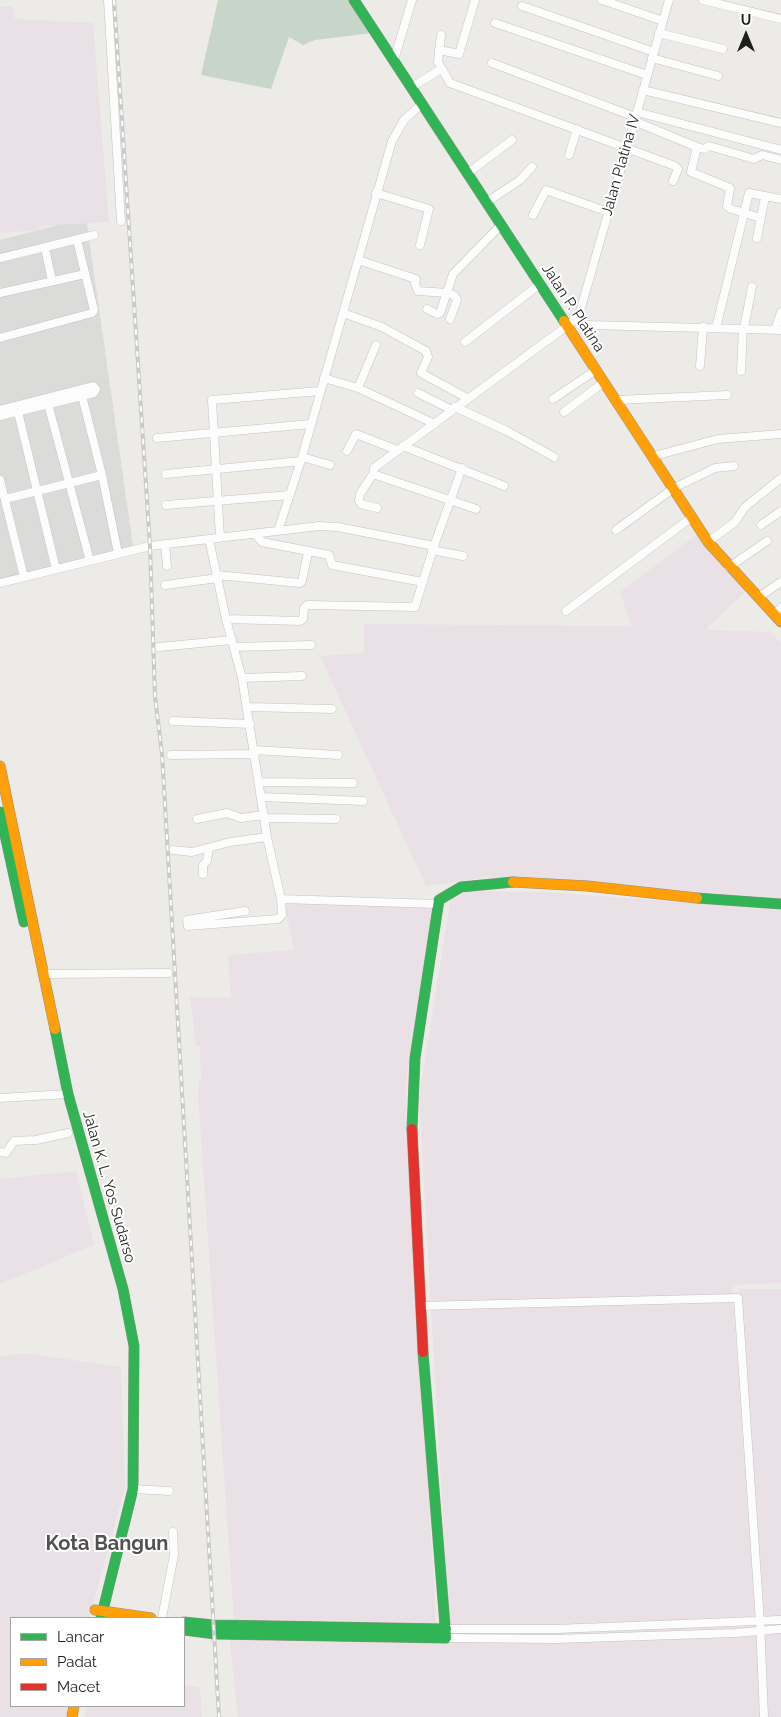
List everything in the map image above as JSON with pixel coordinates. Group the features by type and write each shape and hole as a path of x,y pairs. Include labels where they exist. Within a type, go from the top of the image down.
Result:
{"main road":[{"name":"Jalan P. Platina","path":"354,0 540,284 571,323 596,370 654,456 708,542 729,567 779,615"},
{"name":"Jalan K. L. Yos Sudarso","path":"0,766 44,974 68,1133 116,1292 126,1346 127,1453 125,1488 98,1614"},
{"name":"Jalan K. L. Yos Sudarso","path":"0,812 63,1095 123,1289 134,1346 135,1452 133,1488 125,1527 98,1614"},
{"path":"446,1634 425,1403 411,1101 415,1058 430,976 437,904 444,894 461,887 490,883 525,882 587,886 644,894 781,904"},
{"path":"98,1614 138,1617"},
{"path":"185,1622 214,1625 446,1634"},
{"path":"185,1630 215,1634 446,1634"}],"street":[{"path":"108,0 121,221"},
{"path":"394,60 412,0"},
{"path":"439,50 459,54 476,0"},
{"path":"602,0 663,21"},
{"name":"Jalan Platina IV","path":"571,323 579,315 669,0"},
{"path":"703,0 781,19"},
{"path":"522,6 653,55 718,76"},
{"path":"495,23 647,75"},
{"path":"659,33 723,49"},
{"path":"441,35 438,62 450,83 678,168 673,181"},
{"path":"492,63 635,117 697,147 704,148 709,146 752,158 762,155 781,160"},
{"path":"412,86 441,69"},
{"path":"643,90 781,123"},
{"path":"278,532 302,459 392,141 404,120 422,104"},
{"path":"635,117 781,150"},
{"path":"569,156 577,129"},
{"path":"468,172 512,140"},
{"path":"697,147 690,171 730,188 727,206 743,214 762,218"},
{"path":"487,202 520,180 532,167"},
{"path":"532,215 546,190 608,212"},
{"path":"376,193 429,209 420,245"},
{"path":"716,328 749,193 781,199"},
{"path":"757,238 765,197"},
{"path":"427,309 437,314 440,313 454,274 501,225"},
{"path":"0,258 94,235"},
{"path":"0,338 92,313 95,305 85,274 78,240"},
{"path":"45,248 52,281"},
{"path":"358,260 416,279 415,284 418,292 446,293 455,296 458,300 450,319"},
{"path":"0,293 85,274"},
{"path":"465,342 540,284"},
{"path":"741,371 744,328 752,287"},
{"path":"377,508 361,504 359,501 360,494 373,474 374,468 571,323 778,330 781,312"},
{"path":"343,313 382,327 426,352 428,357 421,373 467,398"},
{"path":"700,366 703,327"},
{"path":"358,388 376,345"},
{"path":"553,398 596,370"},
{"path":"324,378 358,388 434,424"},
{"path":"564,412 604,382"},
{"path":"0,416 17,409 95,387 94,393 48,401"},
{"path":"220,537 212,400 320,391"},
{"path":"418,393 507,431 554,457"},
{"path":"617,400 727,394"},
{"path":"82,396 102,474 118,553"},
{"path":"48,401 90,560"},
{"path":"0,410 17,409"},
{"path":"17,409 56,569"},
{"path":"157,438 311,424"},
{"path":"347,451 356,434 462,468 504,486"},
{"path":"654,456 718,439 781,434"},
{"path":"166,474 302,459 330,465"},
{"path":"616,530 674,488 715,468 734,466"},
{"path":"226,620 300,621 303,619 304,608 308,605 412,608 417,605 433,548 462,468"},
{"path":"5,499 102,474"},
{"path":"373,474 476,509"},
{"path":"708,542 735,522 745,507 781,478"},
{"path":"0,480 24,577"},
{"path":"166,506 290,495"},
{"path":"761,525 781,511"},
{"path":"566,611 692,516"},
{"path":"0,583 118,553 165,544 328,526 463,556"},
{"path":"255,534 262,542 329,555 332,565 423,582"},
{"path":"209,539 226,620 242,678 267,837 281,899 282,915 278,919 189,927 188,925 188,920 245,911"},
{"path":"729,567 767,541"},
{"path":"165,544 167,566"},
{"path":"164,585 217,577 300,583 308,552"},
{"path":"759,597 781,582"},
{"path":"159,647 233,643 311,645"},
{"path":"242,678 302,676"},
{"path":"247,707 332,709"},
{"path":"173,722 250,724"},
{"path":"171,755 255,752 338,755"},
{"path":"259,782 353,783"},
{"path":"261,797 363,801"},
{"path":"197,819 227,813 241,818 264,816 336,819"},
{"path":"173,850 192,852 230,842 267,837"},
{"path":"203,874 203,865 207,861 209,848"},
{"path":"281,899 437,904"},
{"path":"44,974 168,973"},
{"path":"0,1098 63,1095"},
{"path":"0,1152 6,1153 14,1141 36,1140 68,1133"},
{"path":"421,1306 738,1298 760,1622 764,1717"},
{"path":"133,1488 169,1491"},
{"path":"162,1617 174,1556 173,1532"},
{"path":"446,1634 781,1620"},
{"path":"446,1634 556,1639 781,1629"}],"shaded area":[{"path":"12,6 15,19 93,23 109,222 40,226 38,230 0,233 0,7"},
{"path":"86,218 134,553 0,588 0,240"},
{"path":"697,535 746,591 705,630 771,632 781,643 781,898 489,877 426,886 320,656 364,653 364,624 631,626 620,592"},
{"path":"473,891 547,892 781,910 781,1283 732,1285 755,1611 762,1610 739,1289 781,1289 781,1717 238,1717 230,1642 234,1621 198,1093 199,1081 201,1081 200,1046 196,1046 190,997 231,998 228,955 294,950 284,903 432,908 405,1089 436,1622 449,1622 419,1097 451,897"},
{"path":"76,1171 94,1245 0,1284 0,1179"},
{"path":"24,1353 121,1367 125,1488 89,1617 10,1617 10,1707 70,1707 69,1717 0,1717 0,1357"},
{"path":"185,1684 200,1688 202,1717 85,1717 86,1707 185,1707"}],"green space":[{"path":"218,0 349,0 372,33 315,40 303,45 289,37 271,89 201,75"}],"railway":[{"path":"114,0 150,546 155,697 162,754 219,1717"}],"traffic: fast":[{"path":"354,0 564,321"},
{"path":"0,812 24,922"},
{"path":"412,1129 415,1058 439,900 461,887 513,882"},
{"path":"697,898 781,904"},
{"path":"55,1029 68,1094 123,1289 134,1346 133,1489 101,1617"},
{"path":"185,1630 215,1634 446,1638 423,1352"},
{"path":"185,1622 214,1625 446,1629"}],"traffic: slow":[{"path":"564,321 708,542 781,622"},
{"path":"0,766 55,1029"},
{"path":"513,882 587,886 697,898"},
{"path":"95,1610 144,1617"},
{"path":"72,1717 74,1707"}],"traffic: jam":[{"path":"412,1129 423,1352"}],"district":[{"name":"Kota Bangun","path":"107,1544"}]}
